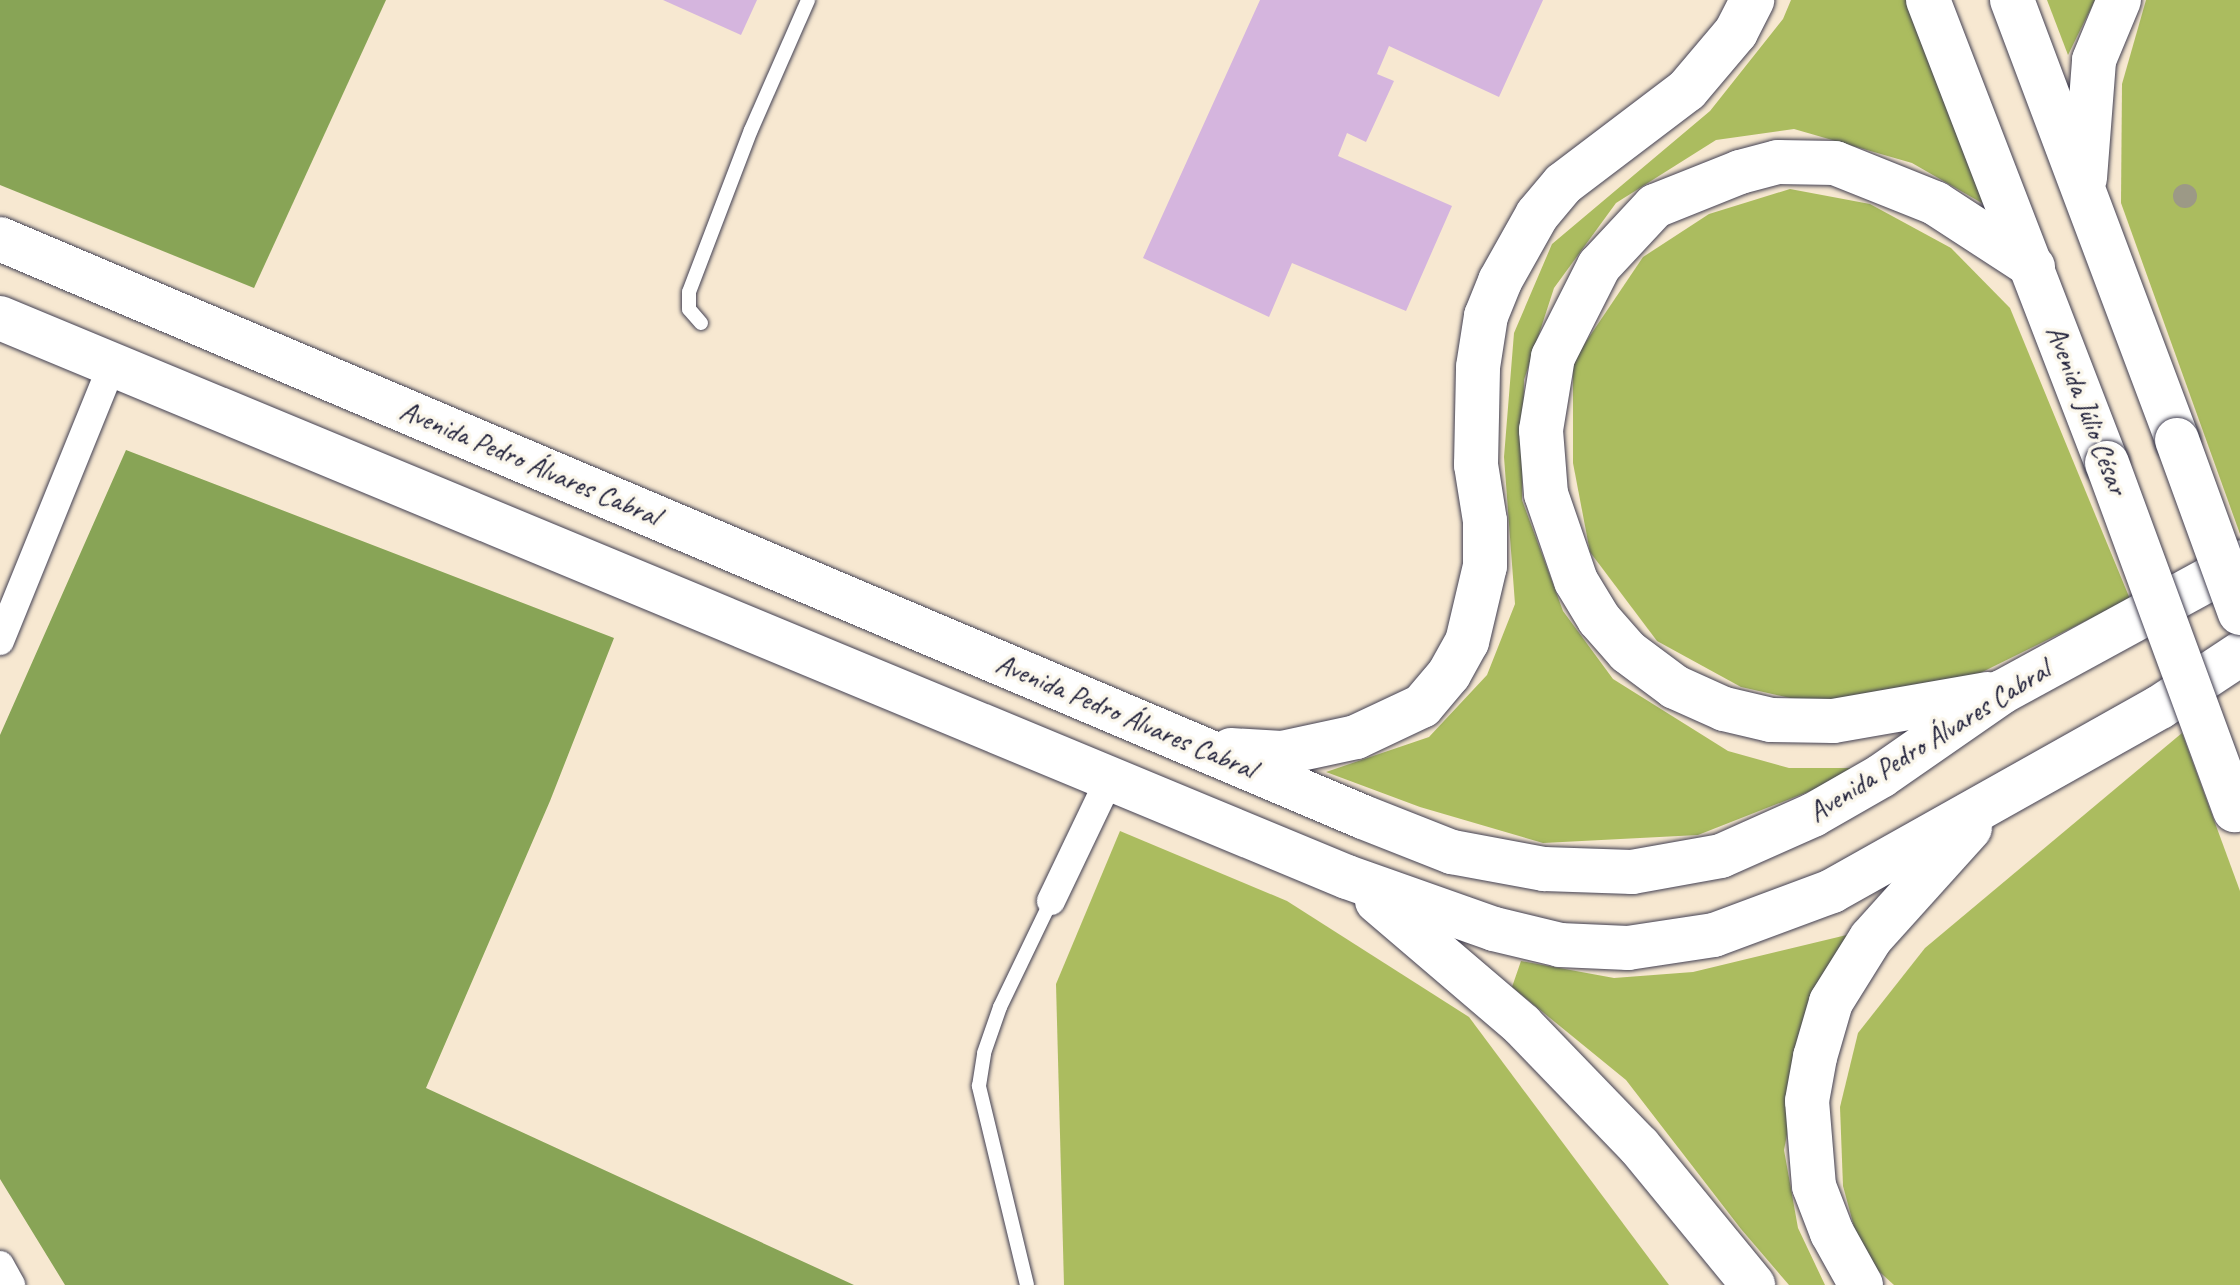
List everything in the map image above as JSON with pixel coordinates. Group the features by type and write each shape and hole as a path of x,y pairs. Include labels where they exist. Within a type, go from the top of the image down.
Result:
{"main road":[{"path":"1204,749 1282,753 1356,737 1422,706 1449,674 1467,642 1485,566 1485,521 1476,465 1478,367 1486,316 1500,281 1537,215 1563,184 1687,90 1736,32 1752,0"},
{"name":"Avenida Júlio César","path":"1928,0 2033,267 2238,817"},
{"path":"2012,0 2240,613"},
{"path":"2084,192 2094,60 2119,0"},
{"path":"2002,692 1833,721 1771,720 1724,709 1675,687 1628,652 1599,619 1576,581 1546,494 1541,430 1553,357 1599,266 1655,206 1740,172 1778,162 1835,163 1935,203 2033,267"},
{"name":"Avenida Pedro Álvares Cabral","path":"0,239 1452,852 1544,869 1632,872 1721,856 1813,815 1881,776 2002,692 2240,562"},
{"path":"0,318 1347,877 1494,929 1560,945 1628,948 1714,935 1832,891 2160,707 2240,654"},
{"path":"1861,1285 1837,1243 1814,1186 1807,1101 1819,1043 1831,1002 1871,938 1996,799"},
{"path":"1347,877 1522,1025 1639,1146 1753,1285"}],"street":[{"path":"0,641 112,365"},
{"path":"1051,901 1110,778"},
{"path":"0,1265 11,1285"}],"lane":[{"path":"701,323 689,309 689,292 751,130 808,0"},
{"path":"1027,1285 979,1086 984,1053 1000,1007 1051,901"}],"green space":[{"path":"0,0 386,0 254,288 0,185"},
{"path":"1791,0 1909,0 1987,206 1912,163 1794,129 1716,140 1616,203 1554,288 1524,380 1522,500 1563,611 1613,679 1728,751 1789,768 1869,768 1698,835 1543,843 1420,807 1326,772 1429,737 1487,675 1515,604 1504,457 1514,333 1552,244 1710,111 1783,19"},
{"path":"2047,0 2095,0 2068,55"},
{"path":"2146,0 2240,0 2240,534 2121,203 2122,84"},
{"path":"1790,189 1870,204 1951,248 2010,308 2130,599 1964,681 1831,707 1741,687 1657,641 1590,552 1573,463 1573,361 1643,257 1709,214"},
{"path":"126,450 614,638 550,801 426,1088 854,1285 65,1285 0,1179 0,735"},
{"path":"2182,733 2240,891 2240,1285 1894,1285 1862,1256 1843,1186 1840,1107 1858,1033 1925,948"},
{"path":"1120,831 1287,901 1469,1017 1669,1285 1064,1285 1056,984"},
{"path":"1855,933 1810,1017 1784,1150 1798,1228 1825,1285 1789,1285 1741,1229 1626,1080 1512,987 1521,961 1614,978 1693,972"}],"building":[{"path":"663,0 757,0 741,35"},
{"path":"1260,0 1543,0 1499,97 1389,46 1377,74 1394,81 1366,142 1347,133 1338,156 1452,206 1406,311 1292,263 1269,317 1143,258"}]}
